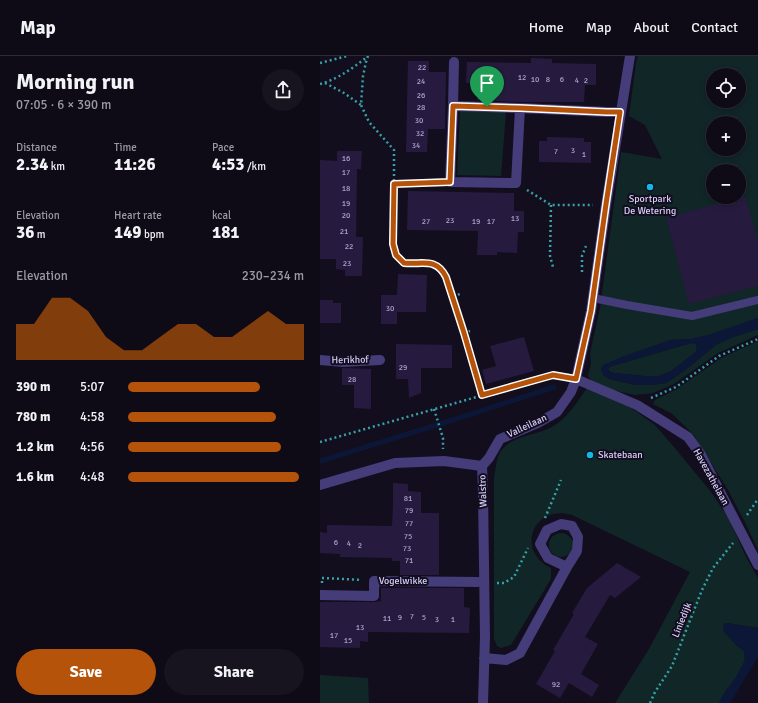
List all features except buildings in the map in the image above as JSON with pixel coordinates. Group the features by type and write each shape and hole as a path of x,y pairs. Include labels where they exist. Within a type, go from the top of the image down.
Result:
{"street":[{"name":"Valleilaan","path":"482,466 489,458 500,439 538,423 557,412 571,392 576,379 593,298 620,112 630,56"},
{"path":"454,62 450,182 516,183 520,108"},
{"path":"453,106 620,112"},
{"name":"Herikhof","path":"320,360 343,362 380,360"},
{"name":"Havezathelaan","path":"576,379 637,405 688,437 701,455 758,565"},
{"name":"Walstro","path":"320,485 395,462 444,461 482,466 485,598 483,703"},
{"path":"484,658 506,660 520,653 567,567"},
{"name":"Vogelwikke","path":"320,596 374,596 374,580 478,582"}],"lane":[{"path":"593,298 692,316 758,300"}],"path":[{"path":"320,63 347,56"},
{"path":"320,84 352,69 368,56"},
{"path":"361,105 363,76 368,56"},
{"path":"325,82 344,92 361,105 369,122 394,150 393,244 396,255 404,263 435,264 443,271 464,333 482,395"},
{"path":"394,184 450,182"},
{"path":"516,183 551,205 606,204"},
{"path":"551,205 550,256 553,267"},
{"path":"592,212 593,205"},
{"path":"583,276 582,256 587,245"},
{"path":"452,296 460,294"},
{"path":"464,333 470,331"},
{"path":"637,405 676,387 719,356 758,339"},
{"path":"320,442 553,375 576,379"},
{"path":"434,409 443,438"},
{"path":"747,512 758,499"},
{"name":"Liniedijk","path":"650,703 655,692 672,666 702,590 713,568 732,544"}],"green space":[{"path":"638,56 758,56 758,318 709,335 691,339 670,340 601,368 603,375 610,379 636,385 666,383 684,371 717,344 758,329 758,335 718,353 674,384 653,393 635,395 602,388 594,384 588,376 591,364 590,353 600,308 621,152 662,159 645,125 629,116"},
{"path":"460,111 506,112 501,176 457,175"},
{"path":"758,341 758,550 728,490 693,434 671,413 653,404 655,400 677,389 721,358"},
{"path":"692,343 696,344 696,352 671,371 659,376 614,373 609,371 608,368 612,366"},
{"path":"587,388 622,401 655,425 711,492 729,519 746,557 758,578 758,628 727,623 723,630 737,646 744,651 745,660 736,678 725,692 719,703 615,703 649,649 690,572 572,515 558,513 547,516 539,522 533,531 532,541 534,551 540,560 551,568 551,579 511,645 501,648 497,646 494,639 494,478 498,457 507,445 514,441 557,424 571,410"},
{"path":"561,533 570,536 573,545 570,554 561,557 552,554 549,545 552,536"},
{"path":"320,675 368,678 369,703 320,703"}],"water":[{"path":"758,318 758,329 717,344 684,371 666,383 637,385 610,379 603,375 601,368 603,365 624,356 670,340 691,339 709,335","holes":["692,343 696,344 696,352 671,371 659,376 614,373 609,371 608,368 677,347"]},
{"path":"726,623 758,628 758,657 730,703 719,703 745,660 744,651 737,646 723,630 723,625"}],"waterway":[{"path":"320,461 554,387"}],"place":[{"name":"Sportpark De Wetering","path":"650,187"},
{"name":"Skatebaan","path":"590,455"}],"route":[{"path":"453,106 487,107 620,112 591,311 576,379 553,375 482,395 464,333 443,271 435,264 404,263 396,255 393,244 394,184 450,182 453,106"}]}
